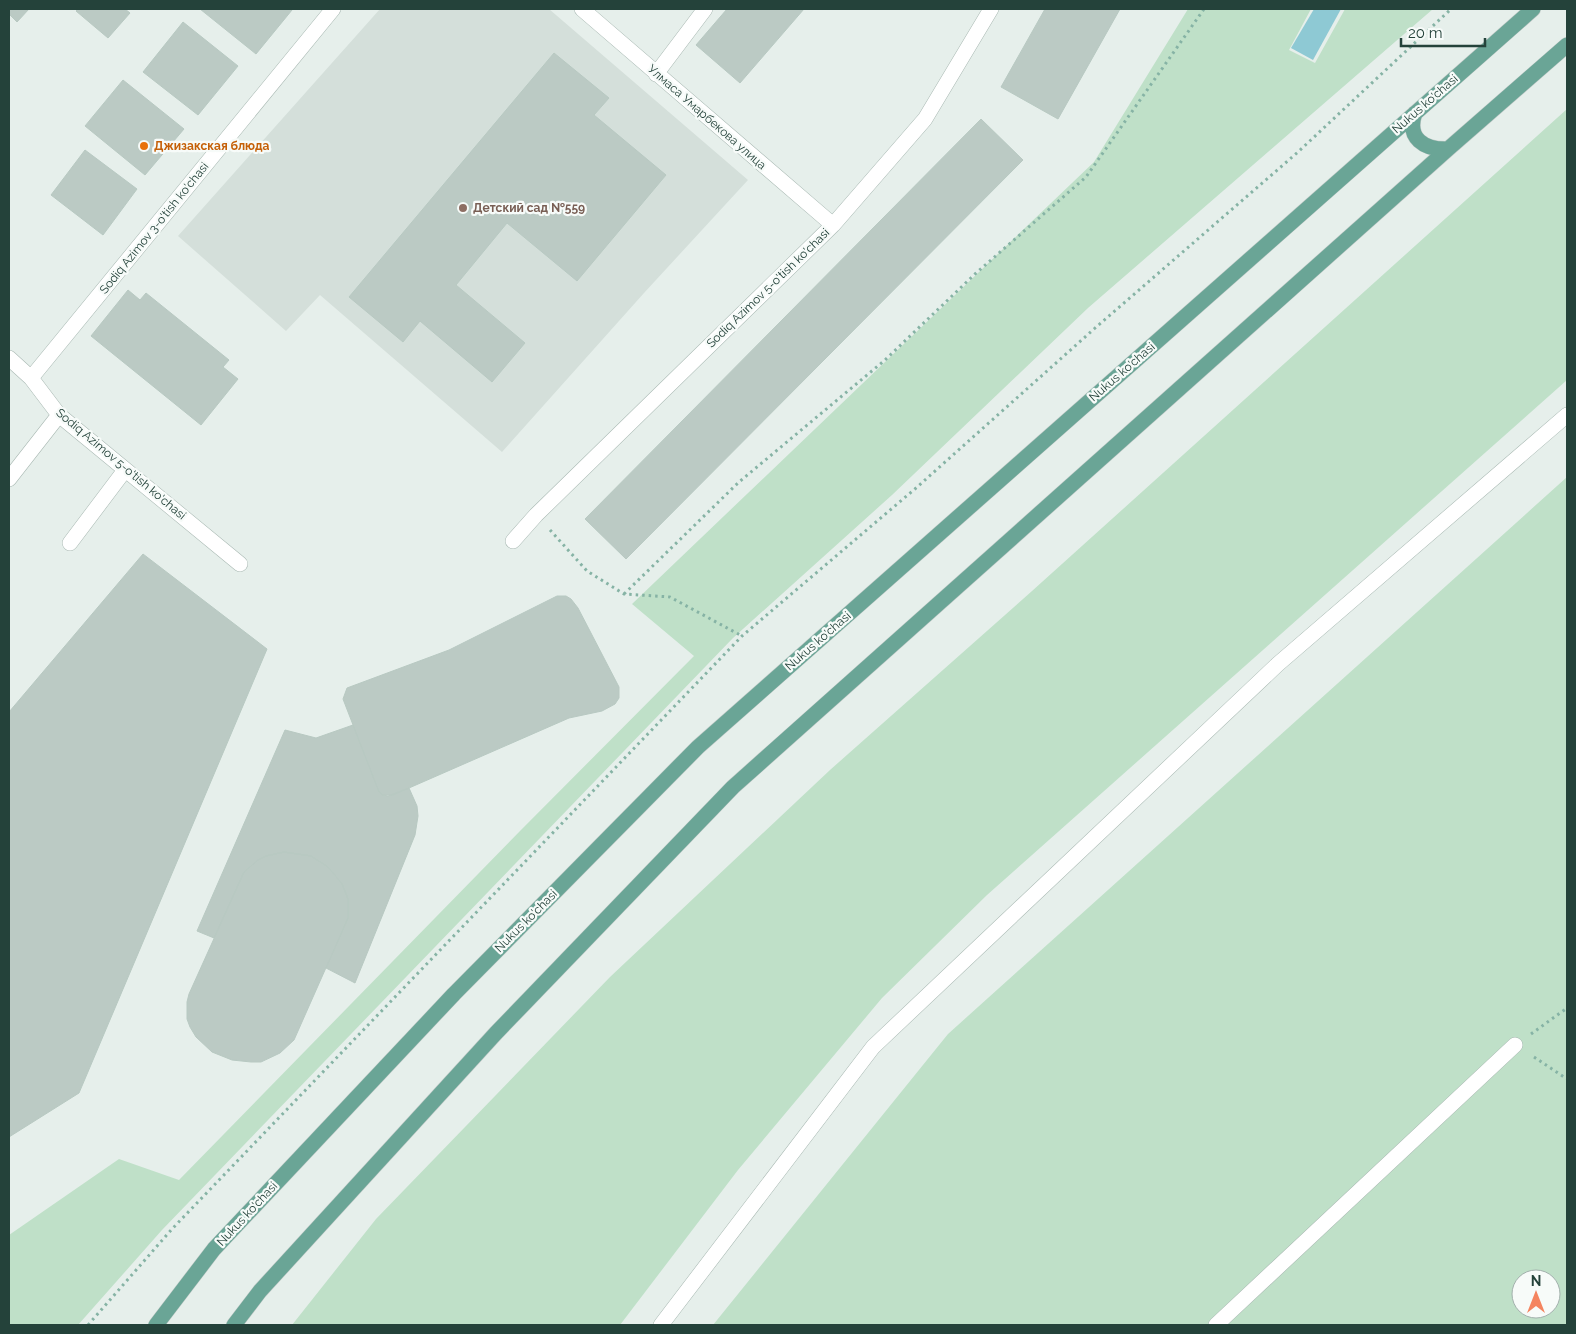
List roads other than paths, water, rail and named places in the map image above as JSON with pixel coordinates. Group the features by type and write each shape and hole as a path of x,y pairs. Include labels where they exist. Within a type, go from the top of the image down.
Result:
{"main road":[{"name":"Nukus ko'chasi","path":"156,1325 214,1249 454,994 698,747 1533,9"},
{"path":"234,1325 260,1291 496,1034 733,787 1567,44"},
{"path":"1415,113 1412,127 1418,140 1431,148 1448,149"}],"street":[{"name":"Sodiq Azimov 3-o'tish ko'chasi","path":"31,378 333,9"},
{"name":"Улмаса Умарбекова улица","path":"582,9 832,225"},
{"path":"656,74 706,9"},
{"name":"Sodiq Azimov 5-o'tish ko'chasi","path":"513,541 536,515 832,225 925,118 991,9"},
{"name":"Sodiq Azimov 5-o'tish ko'chasi","path":"9,358 31,378 59,415 240,564"},
{"path":"9,479 59,415"},
{"path":"661,1325 874,1048 1278,664 1567,415"},
{"path":"70,543 125,470"},
{"path":"1216,1325 1515,1045"}],"water":[{"path":"1314,9 1341,9 1313,60 1291,48"}],"place":[{"name":"Джизакская блюда","path":"144,146"},
{"name":"Детский сад №559","path":"463,208"}]}
